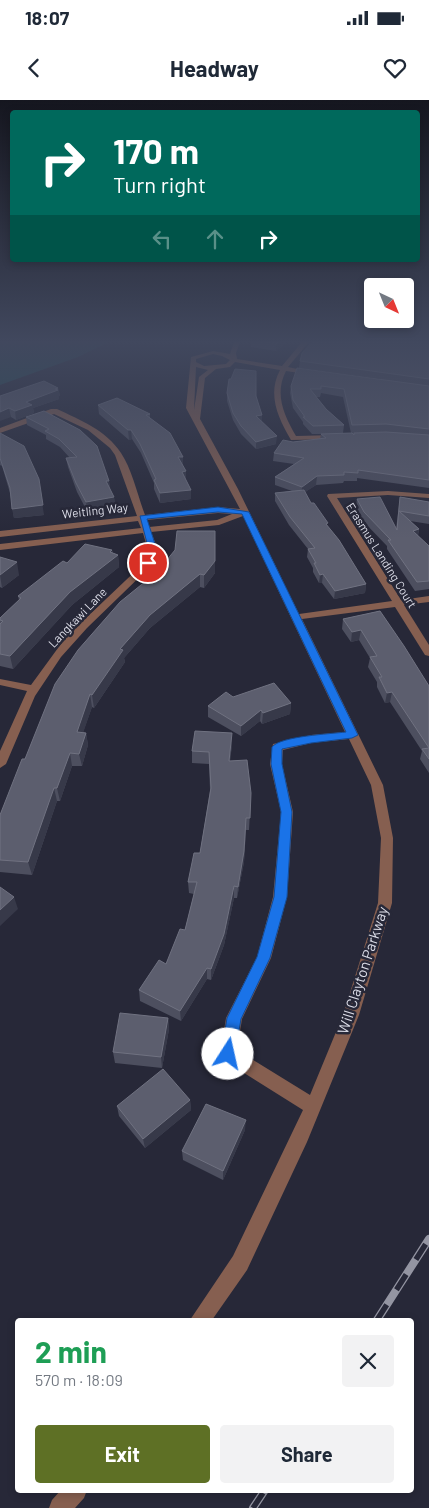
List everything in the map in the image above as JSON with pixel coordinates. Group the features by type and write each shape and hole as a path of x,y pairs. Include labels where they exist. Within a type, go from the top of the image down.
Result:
{"street":[{"name":"Will Clayton Parkway","path":"190,408 245,512 377,785 387,838 384,903 350,1015 313,1107 240,1263 201,1318"},
{"path":"197,418 198,408"},
{"path":"279,408 284,422 294,438 347,436"},
{"name":"Langkawi Lane","path":"0,431 54,411 100,434 114,446 120,455 152,547 148,563 141,572 78,630 49,666 34,689 0,764"},
{"name":"Erasmus Landing Court","path":"429,496 388,493 331,496 429,653"},
{"name":"Weitling Way","path":"0,534 218,510 245,512"},
{"name":"Weitling Way","path":"0,547 219,522 245,512"},
{"path":"297,617 429,599"},
{"path":"0,682 34,689"},
{"path":"313,1107 256,1074 228,1054 234,1018 264,958 280,897 287,812 276,764 277,747 311,739 352,735"},
{"path":"60,1508 73,1493"}],"building":[{"path":"0,408 24,408 15,411 9,408 0,412"},
{"path":"101,408 137,408 150,414 146,415 170,433 183,457 178,457 186,471 182,472 191,490 160,493 154,480 156,479 140,444 131,430 128,430"},
{"path":"231,408 260,408 262,415 256,416 277,436 256,442 241,426"},
{"path":"298,408 325,408 344,425 313,426 303,417 305,417"},
{"path":"348,408 429,408 429,429 386,424 352,425"},
{"path":"44,411 80,430 97,446 109,481 106,481 114,497 86,502 66,458 77,457 59,439 45,431 49,429 26,417"},
{"path":"386,432 429,435 429,480 358,470 358,473 344,472 344,475 317,476 302,487 275,477 304,458 274,453 283,440 293,442 326,438 321,434 352,433 354,435 354,433"},
{"path":"0,433 24,446 39,479 43,505 12,509 10,488 0,458"},
{"path":"304,490 311,503 314,503 328,523 326,524 339,540 366,584 335,591 323,574 320,575 308,549 315,548 290,517 275,493"},
{"path":"380,497 397,530 400,497 429,502 429,516 399,511 419,529 413,531 429,546 429,581 417,582 388,540 391,540 364,512 357,499"},
{"path":"177,531 215,531 215,561 204,575 200,574 150,615 120,649 123,650 92,695 90,694 77,732 86,733 79,754 70,753 57,788 54,788 28,862 0,860 0,815 55,684 78,650 120,602 157,572 175,550"},
{"path":"85,544 112,550 110,552 118,555 70,592 10,656 0,654 0,624 3,621 0,618 21,598 18,596 63,561 67,563"},
{"path":"0,557 17,562 0,575"},
{"path":"380,611 429,686 429,748 392,692 387,693 379,677 382,677 370,657 377,656 361,630 352,632 343,619"},
{"path":"274,683 291,703 263,713 261,710 241,726 208,706 226,692 233,697"},
{"path":"195,731 232,733 229,761 247,760 251,793 250,818 246,818 244,851 238,887 234,886 224,934 211,969 207,968 180,1011 139,990 159,960 166,964 180,929 185,930 197,882 188,882 194,853 200,853 211,788 209,752 192,751"},
{"path":"429,748 429,759 422,749"},
{"path":"0,887 14,897 0,910"},
{"path":"120,1013 168,1018 161,1057 113,1052"},
{"path":"163,1069 190,1100 143,1139 117,1106"},
{"path":"206,1104 246,1120 223,1171 182,1151"}],"railway":[{"path":"378,1318 429,1239"},
{"path":"253,1508 263,1493"}],"route":[{"path":"148,563 152,547 143,518 218,510 245,512 352,735 311,739 277,747 276,764 287,812 280,897 264,958 234,1018 228,1054"}]}
